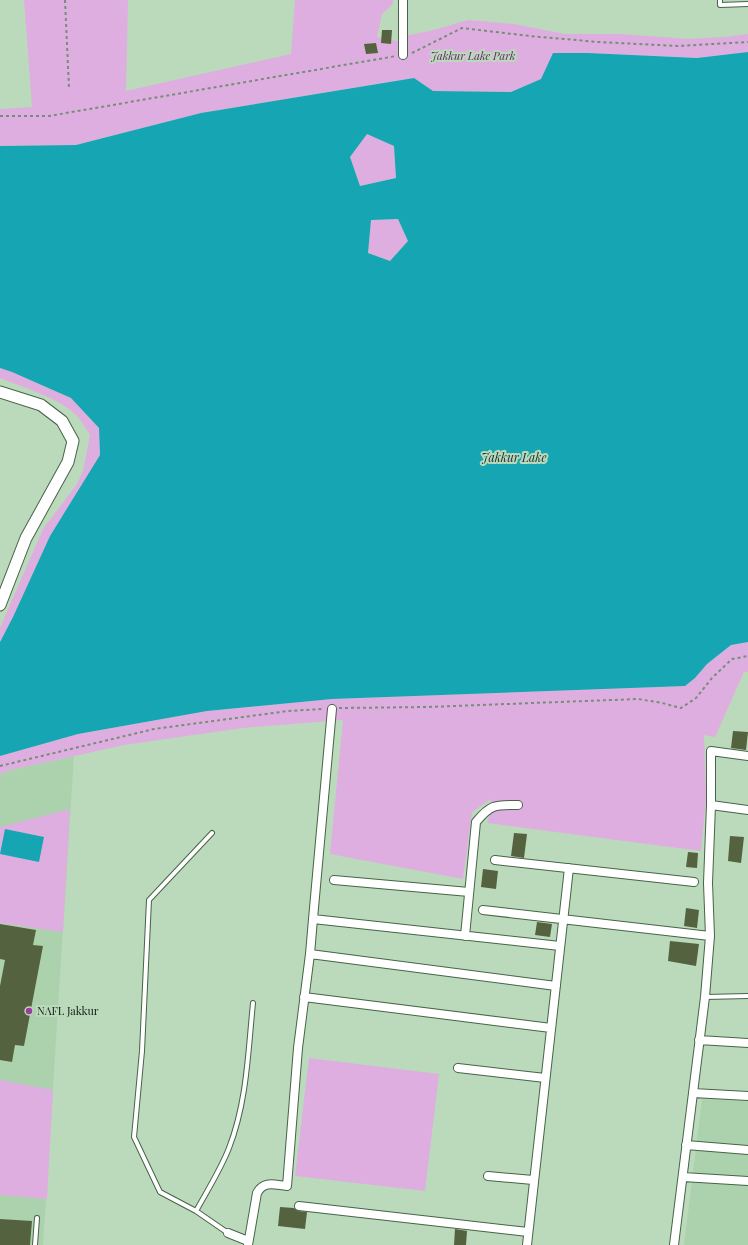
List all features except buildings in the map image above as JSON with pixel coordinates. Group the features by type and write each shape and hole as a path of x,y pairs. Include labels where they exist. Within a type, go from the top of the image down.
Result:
{"street":[{"path":"403,0 403,55"},
{"path":"0,392 41,405 62,421 73,441 68,462 26,538 0,605"},
{"path":"228,1233 248,1243 257,1193 260,1188 265,1184 288,1186 298,1048 310,954 332,709"},
{"path":"674,1245 705,997 710,936 708,883 711,805 711,751 748,756"},
{"path":"465,936 476,822 486,810 492,807 499,805 518,805"},
{"path":"711,805 748,810"},
{"path":"495,860 694,882"},
{"path":"527,1245 533,1180 569,868"},
{"path":"334,880 469,892"},
{"path":"483,910 710,936"},
{"path":"313,919 560,946"},
{"path":"310,954 556,986"},
{"path":"304,997 551,1028"},
{"path":"699,1040 748,1043"},
{"path":"458,1068 545,1078"},
{"path":"693,1093 748,1096"},
{"path":"686,1145 748,1150"},
{"path":"488,1176 533,1180"},
{"path":"682,1177 748,1181"},
{"path":"299,1206 528,1232"}],"lane":[{"path":"720,0 720,6 748,4"},
{"path":"212,832 149,900 142,1051 134,1137 160,1192 196,1211 228,1233"},
{"path":"705,997 748,996"},
{"path":"196,1211 228,1149 239,1119 244,1092 254,1003"},
{"path":"35,1245 37,1218"}],"path":[{"path":"65,0 69,88"},
{"path":"0,116 49,116 403,55 411,53 462,28 590,42 671,46 748,42"},
{"path":"0,766 154,729 288,711 638,700 662,703 681,708 696,698 712,678 732,659 748,656"}],"shaded area":[{"name":"NAFL Jakkur","path":"74,756 43,1245 0,1245 0,775 6,771"},
{"path":"702,1099 748,1101 748,1245 684,1245"}],"green space":[{"name":"Jakkur Lake Park","path":"24,0 128,0 126,91 291,54 295,0 393,0 393,4 382,14 377,37 396,41 409,35 434,30 468,20 514,24 565,34 621,34 688,39 748,34 748,52 697,58 588,53 553,53 541,79 511,92 433,91 414,78 201,113 76,145 0,146 0,109 32,107"},
{"path":"367,133 394,146 396,178 360,186 350,157"},
{"path":"398,219 408,241 390,261 368,253 371,220"},
{"path":"0,368 71,398 99,428 100,455 50,536 0,642 0,628 43,529 77,484 83,471 90,435 78,417 62,405 41,394 0,378"},
{"path":"748,642 748,672 744,672 715,737 704,735 706,799 701,851 488,823 491,799 472,812 463,879 330,854 343,720 243,728 124,745 6,771 0,775 0,756 78,734 207,711 332,699 685,686 695,678 707,664 731,645"},
{"path":"70,809 63,932 0,923 0,827"},
{"path":"309,1058 439,1074 425,1191 295,1176"},
{"path":"0,1080 53,1090 47,1199 0,1195"}],"water":[{"name":"Jakkur Lake","path":"748,52 748,642 731,645 707,664 695,678 685,686 332,699 207,711 78,734 0,756 0,642 50,536 100,455 99,428 71,398 0,368 0,146 76,145 201,113 414,78 433,91 511,92 541,79 553,53 588,53 697,58","holes":["367,134 394,146 396,178 360,186 350,157","398,219 408,241 390,261 368,253 371,220"]},
{"path":"5,829 44,837 39,862 0,854"}],"place":[{"name":"NAFL Jakkur","path":"29,1011"}]}
